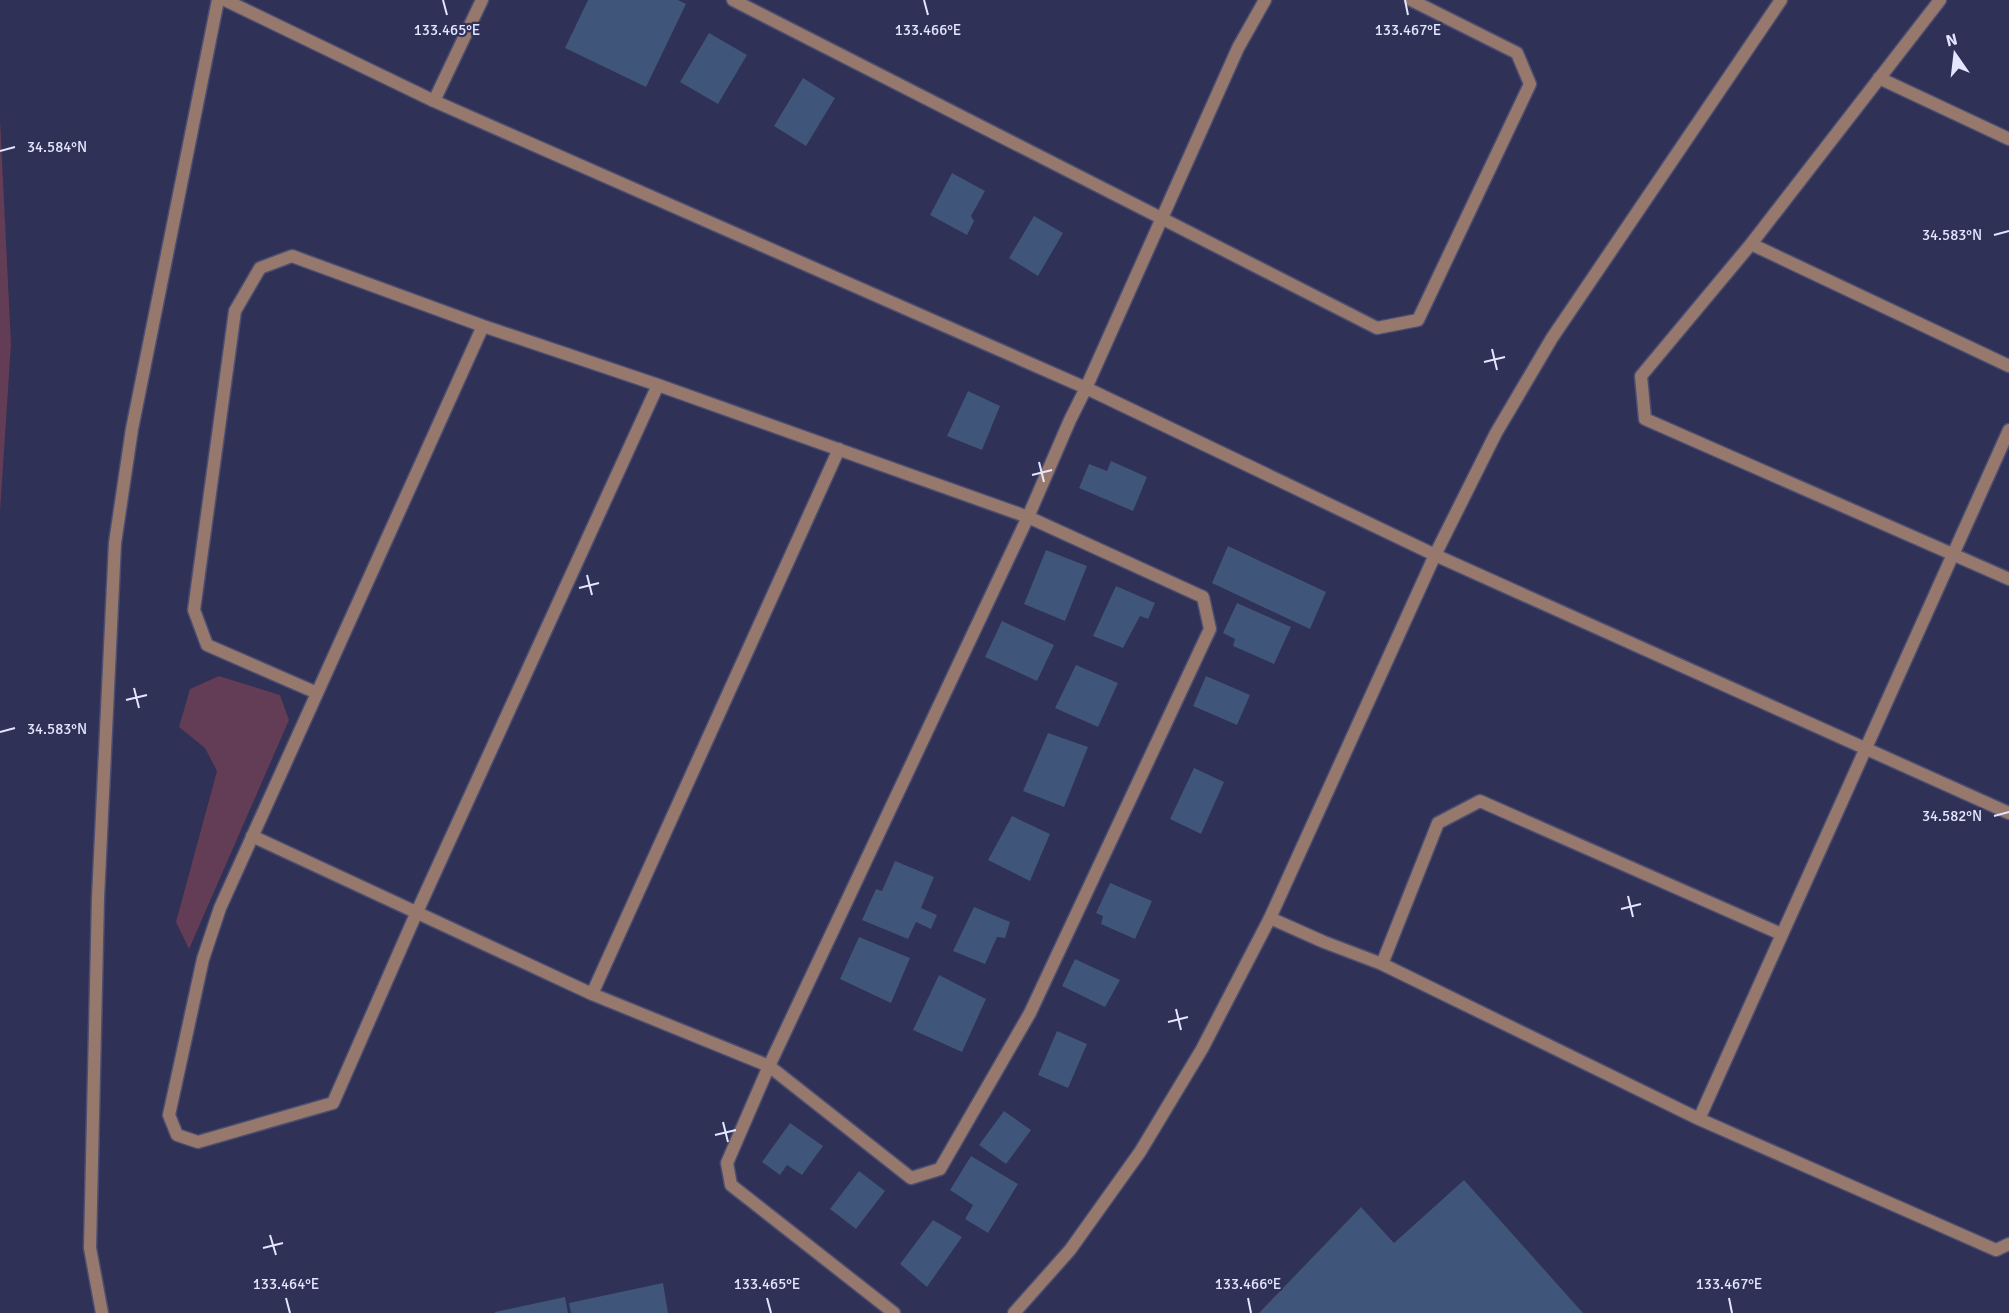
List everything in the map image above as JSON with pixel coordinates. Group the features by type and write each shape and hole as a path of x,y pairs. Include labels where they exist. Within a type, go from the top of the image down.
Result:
{"street":[{"path":"102,1313 90,1248 98,898 115,543 132,429 219,0"},
{"path":"225,0 434,100 1086,388 1434,555 2009,813"},
{"path":"434,100 482,0"},
{"path":"733,0 1377,328 1418,320 1530,84 1517,53 1411,0"},
{"path":"894,1313 731,1185 727,1163 769,1066 1028,517 1238,48 1265,0"},
{"path":"1014,1313 1070,1250 1140,1152 1202,1049 1270,918 1434,555 1496,433 1552,338 1781,0"},
{"path":"1940,0 1751,244 1641,376 1645,419 2009,579"},
{"path":"1879,78 2009,139"},
{"path":"1751,244 2009,366"},
{"path":"252,836 591,994 769,1066 910,1178 940,1169 1030,1013 1210,628 1203,597 1028,517 658,385 483,326 292,256 260,268 235,311 194,610 207,645 317,693"},
{"path":"483,326 220,908 203,959 170,1115 177,1135 198,1142 333,1104 416,914 658,385"},
{"path":"1699,1119 2009,430"},
{"path":"591,994 839,449"},
{"path":"1382,963 1438,823 1480,801 1781,934"},
{"path":"1270,918 1324,942 1382,963 1699,1119 1996,1250 2009,1244"}],"shaded area":[{"path":"0,119 11,344 0,512"},
{"path":"219,676 280,695 289,720 189,949 176,922 217,771 205,748 179,727 190,689"}],"building":[{"path":"588,0 678,0 686,4 646,87 565,48"},
{"path":"709,33 747,55 718,104 680,82"},
{"path":"803,78 835,98 806,146 774,126"},
{"path":"952,173 985,191 971,216 974,221 967,235 930,215"},
{"path":"1034,216 1063,233 1038,276 1009,258"},
{"path":"968,391 1000,406 982,450 947,436"},
{"path":"1111,461 1147,477 1133,511 1079,488 1089,464 1107,471"},
{"path":"1228,546 1326,592 1310,629 1212,583"},
{"path":"1046,550 1087,566 1065,621 1024,604"},
{"path":"1116,586 1155,603 1148,619 1140,616 1123,648 1093,636"},
{"path":"1237,603 1291,627 1274,664 1233,646 1235,639 1223,633"},
{"path":"1002,621 1054,645 1037,681 985,657"},
{"path":"1076,665 1118,683 1098,727 1055,708"},
{"path":"1206,676 1250,695 1237,725 1193,706"},
{"path":"1048,733 1088,747 1064,807 1023,791"},
{"path":"1194,768 1224,782 1201,834 1170,819"},
{"path":"1012,816 1050,834 1030,881 988,860"},
{"path":"895,861 934,877 921,908 937,915 931,929 916,922 908,939 862,920 876,889 882,891"},
{"path":"1110,883 1152,901 1135,939 1101,924 1103,916 1096,913"},
{"path":"974,907 1010,922 1005,938 997,937 985,964 953,951"},
{"path":"859,937 910,958 891,1003 840,979"},
{"path":"1075,959 1120,980 1105,1007 1062,986"},
{"path":"939,975 986,999 962,1052 913,1030"},
{"path":"1057,1031 1087,1044 1068,1088 1038,1075"},
{"path":"1004,1111 1031,1130 1006,1164 979,1145"},
{"path":"790,1123 823,1146 802,1175 787,1165 780,1175 762,1162"},
{"path":"971,1156 1018,1184 988,1233 965,1219 973,1205 950,1190"},
{"path":"859,1171 885,1191 856,1229 830,1209"},
{"path":"1464,1180 1583,1313 1259,1313 1361,1207 1394,1243"},
{"path":"933,1220 962,1237 927,1287 900,1264"},
{"path":"663,1283 668,1313 571,1313 569,1303"},
{"path":"565,1297 568,1313 495,1313 495,1312"}]}
